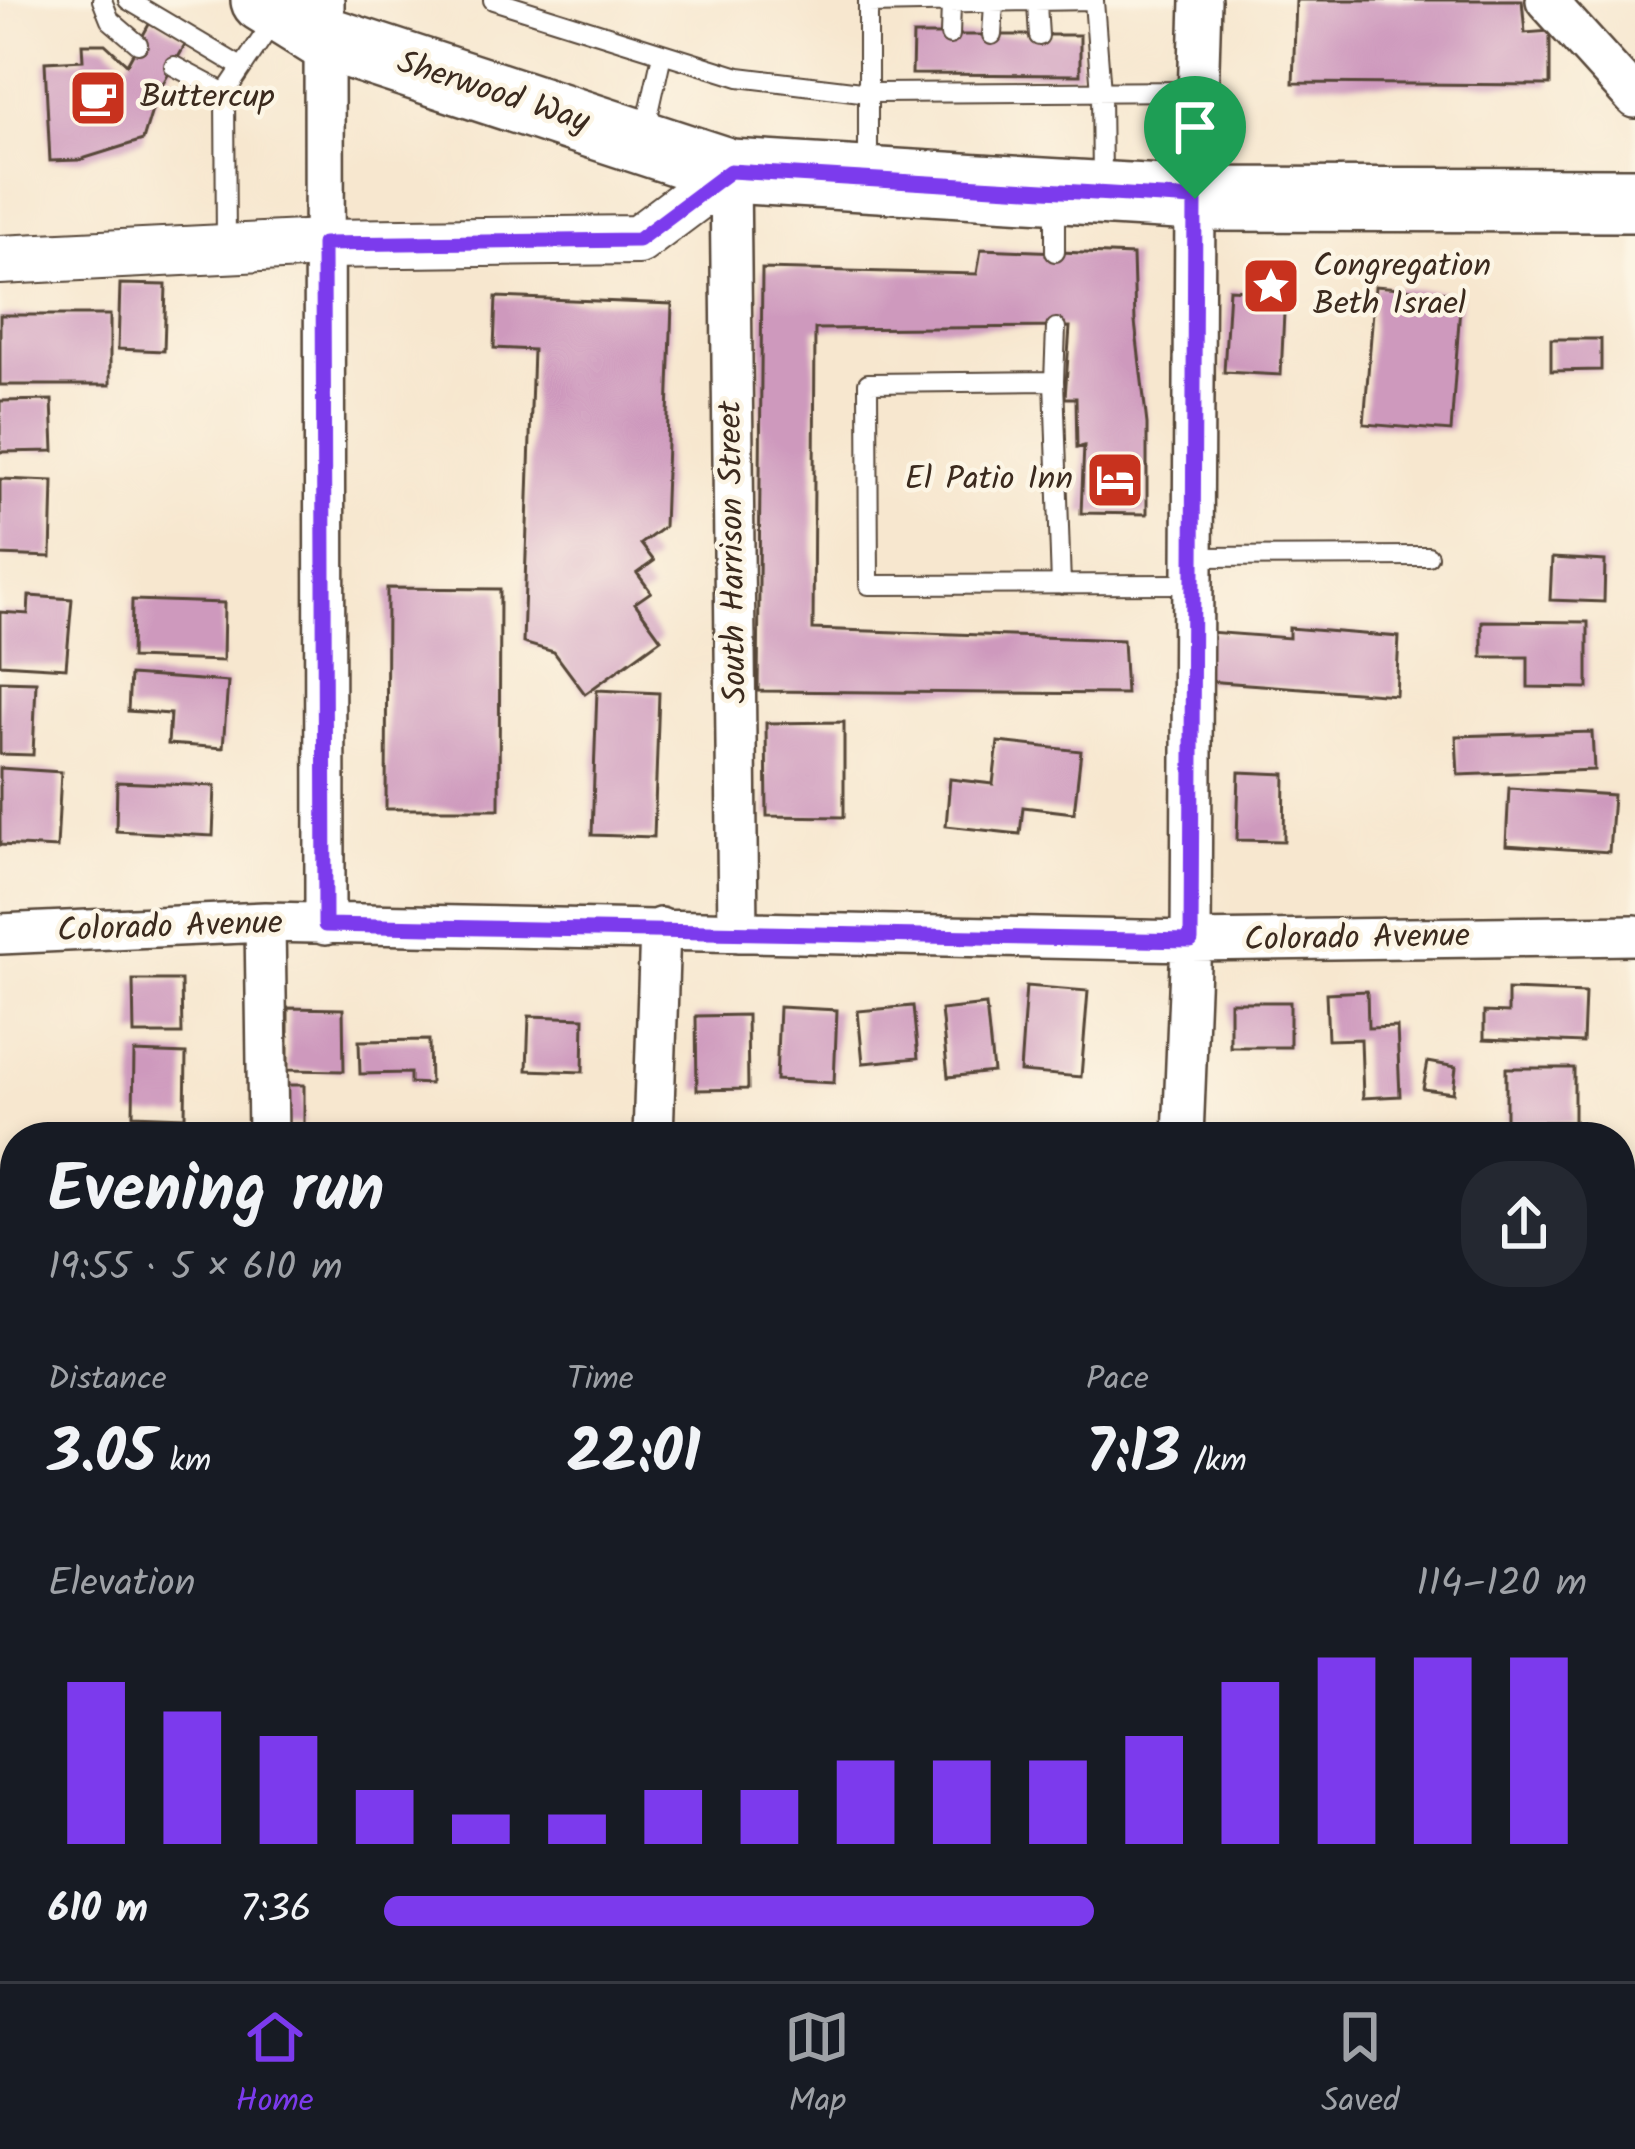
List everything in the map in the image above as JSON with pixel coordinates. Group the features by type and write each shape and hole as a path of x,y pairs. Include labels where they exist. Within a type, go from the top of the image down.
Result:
{"main road":[{"name":"Sherwood Way","path":"298,12 730,171 868,179 1071,212 1195,199 1635,200"}],"street":[{"path":"1184,1122 1191,941 1195,199 1201,0"},
{"path":"1546,0 1635,98"},
{"path":"298,12 323,244 325,925"},
{"path":"0,260 323,244 638,240 730,171"},
{"name":"South Harrison Street","path":"730,171 738,932"},
{"path":"265,922 268,1122"},
{"name":"Colorado Avenue","path":"0,934 265,922 1191,941 1635,935"},
{"path":"653,1122 660,928"}],"lane":[{"path":"102,0 110,20 138,44"},
{"path":"128,0 242,67"},
{"path":"494,0 739,77 869,93 951,83 1199,92"},
{"path":"868,179 868,2 1094,0 1101,92 1071,212"},
{"path":"950,35 951,3"},
{"path":"992,35 994,4"},
{"path":"1037,4 1039,36"},
{"path":"226,249 225,94 242,67 298,12"},
{"path":"643,142 662,54"},
{"path":"174,66 225,94"},
{"path":"1056,328 1061,585"},
{"path":"1054,381 868,383 869,585 1061,585 1194,570 1428,556"}],"building":[{"path":"1296,0 1522,0 1525,33 1550,31 1550,85 1293,83"},
{"path":"152,19 188,40 157,94 143,140 79,160 50,161 45,62 83,60 82,44 105,44 127,64"},
{"path":"913,35 1080,35 1080,75 912,74"},
{"name":"El Patio Inn","path":"981,249 1133,255 1147,424 1147,514 1081,513 1084,446 1077,448 1076,398 1065,398 1070,327 815,329 813,629 1123,640 1126,694 758,691 762,269 977,274"},
{"path":"120,284 166,285 164,351 118,349"},
{"path":"1375,286 1461,293 1451,431 1364,424"},
{"path":"1229,289 1285,292 1281,375 1224,372"},
{"path":"496,297 672,304 664,527 641,544 654,561 637,573 651,592 635,603 661,639 585,694 554,652 523,643 533,350 494,348"},
{"path":"0,315 110,315 110,385 0,385"},
{"path":"1551,339 1601,339 1601,370 1551,371"},
{"path":"52,400 54,451 0,452 0,401"},
{"path":"0,479 53,481 51,557 0,555"},
{"path":"1552,558 1605,561 1604,602 1550,600"},
{"path":"387,588 500,589 499,809 386,809"},
{"path":"29,596 72,599 66,668 0,664 0,612 28,614"},
{"path":"132,600 224,603 223,661 131,658"},
{"path":"1482,621 1588,622 1588,688 1528,687 1528,657 1482,657"},
{"path":"1289,628 1399,637 1396,695 1193,680 1196,631 1289,638"},
{"path":"130,675 228,682 223,748 168,744 170,714 128,711"},
{"path":"0,681 36,682 33,755 0,754"},
{"path":"597,690 659,693 654,837 592,835"},
{"path":"844,722 844,817 767,816 766,723"},
{"path":"1592,732 1594,770 1458,775 1456,736"},
{"path":"998,742 1081,751 1074,813 1023,807 1020,834 946,826 950,779 993,784"},
{"path":"0,768 61,772 57,848 0,845"},
{"path":"1239,772 1285,774 1284,841 1237,840"},
{"path":"117,782 215,786 213,836 116,831"},
{"path":"1509,788 1613,795 1609,852 1506,845"},
{"path":"133,980 181,980 182,1034 134,1034"},
{"path":"1026,986 1088,991 1081,1077 1020,1072"},
{"path":"1508,990 1585,993 1583,1043 1484,1039 1484,1012 1508,1013"},
{"path":"1367,991 1368,1028 1397,1027 1400,1096 1363,1098 1361,1039 1328,1040 1326,993"},
{"path":"1230,1002 1290,1002 1290,1047 1230,1047"},
{"path":"986,1005 993,1072 948,1077 941,1010"},
{"path":"913,1006 918,1058 863,1063 858,1011"},
{"path":"779,1007 837,1010 834,1083 776,1080"},
{"path":"288,1008 343,1009 344,1071 288,1070"},
{"path":"747,1015 748,1089 697,1090 696,1016"},
{"path":"529,1016 584,1018 583,1072 527,1070"},
{"path":"429,1040 430,1084 410,1083 410,1073 360,1074 359,1041"},
{"path":"134,1052 186,1054 185,1117 133,1115"},
{"path":"1428,1062 1456,1067 1453,1093 1423,1089"},
{"path":"1506,1068 1574,1068 1574,1122 1506,1122"},
{"path":"272,1085 304,1085 304,1122 272,1122"}],"place":[{"name":"Buttercup","path":"98,98"},
{"name":"Congregation Beth Israel","path":"1271,286"},
{"name":"El Patio Inn","path":"1115,480"}],"route":[{"path":"730,171 1195,199 1191,941 325,925 323,244 638,240 730,171"}]}
